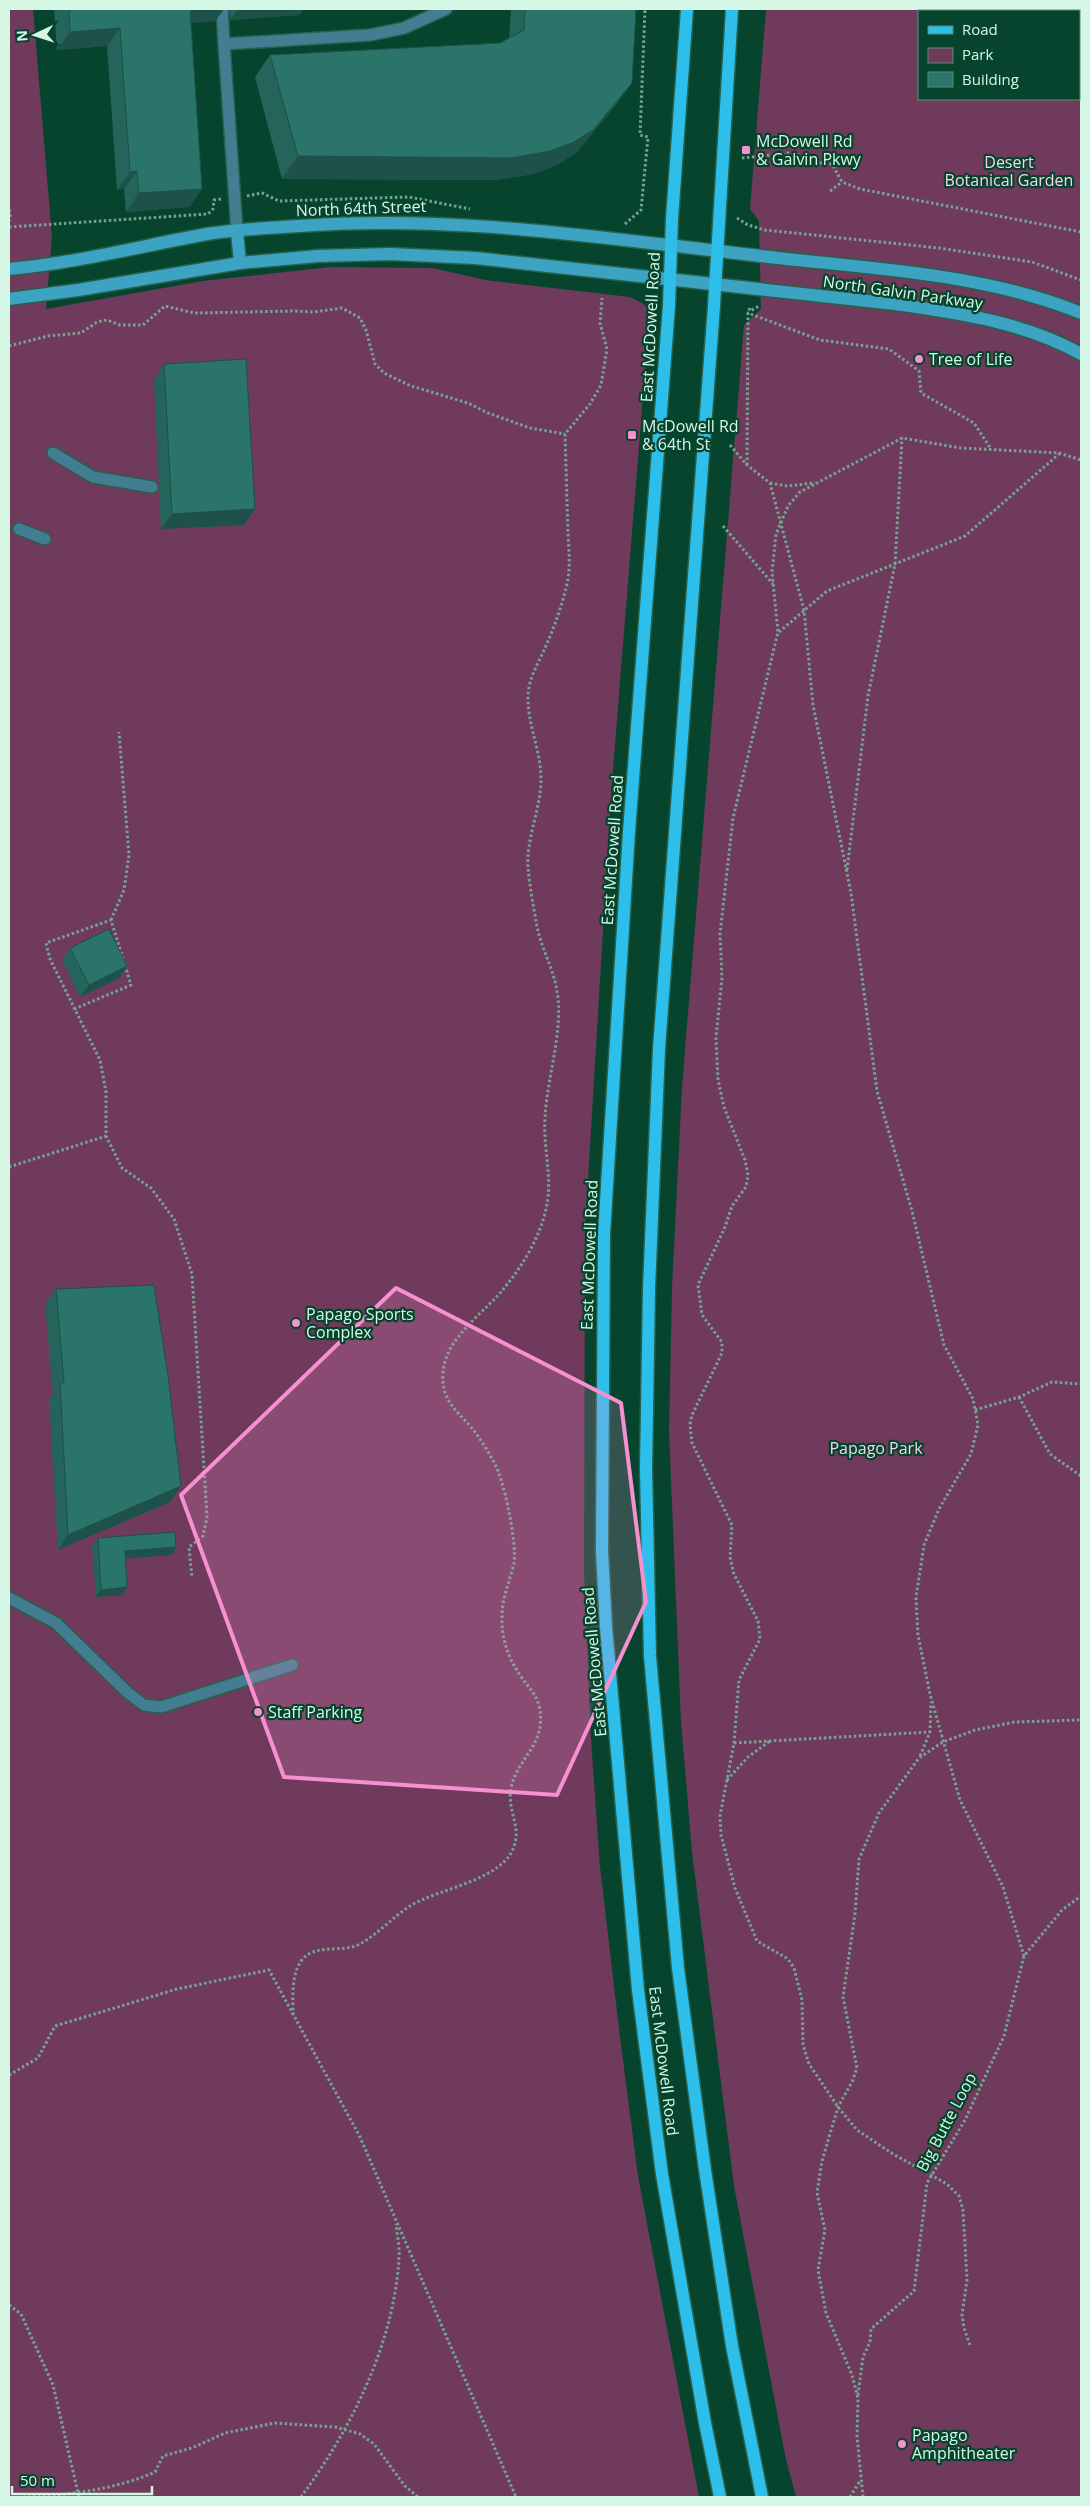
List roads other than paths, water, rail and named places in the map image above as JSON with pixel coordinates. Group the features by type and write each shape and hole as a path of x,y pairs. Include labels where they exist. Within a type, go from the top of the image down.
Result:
{"main road":[{"name":"East McDowell Road","path":"687,9 670,281 629,832 604,1234 602,1551 606,1627 638,1990 662,2174 705,2423 720,2497"},
{"name":"East McDowell Road","path":"732,9 715,285 659,1049 647,1384 646,1469 650,1647 676,1949 704,2170 732,2346 762,2497"},
{"name":"North 64th Street","path":"9,269 58,263 210,234 357,222 427,222 529,230 716,251"},
{"path":"237,231 240,263"},
{"name":"North Galvin Parkway","path":"716,251 903,273 1007,288 1035,295 1081,313"},
{"path":"9,299 78,290 240,263 282,258 356,254 451,256 715,285"},
{"name":"North Galvin Parkway","path":"715,285 895,304 966,315 1038,335 1081,354"}],"lane":[{"path":"222,9 237,231"},
{"path":"224,44 370,35 404,28 446,9"},
{"path":"53,454 93,477 152,487"},
{"path":"19,529 45,539"},
{"path":"9,1598 56,1623 127,1692 144,1705 161,1707 292,1665"}],"place":[{"name":"McDowell Rd & Galvin Pkwy","path":"746,150"},
{"name":"Tree of Life","path":"919,359"},
{"name":"McDowell Rd & 64th St","path":"632,435"},
{"name":"Papago Sports Complex","path":"296,1323"},
{"name":"Staff Parking","path":"258,1712"},
{"name":"Papago Amphitheater","path":"902,2444"}],"park label":[{"name":"Desert Botanical Garden","path":"1009,171"},
{"name":"Papago Park","path":"876,1448"}]}
